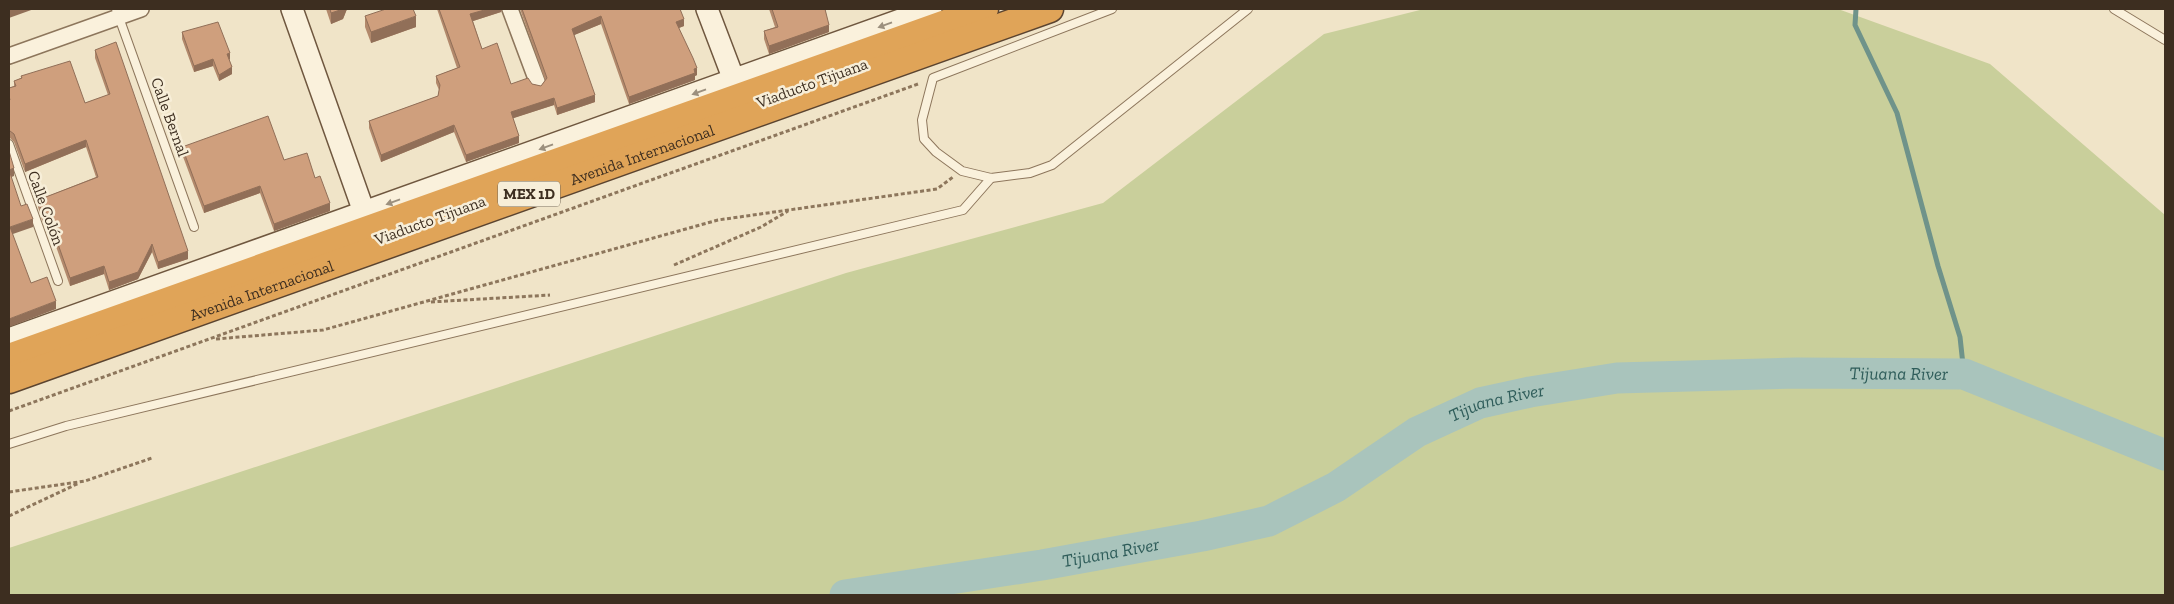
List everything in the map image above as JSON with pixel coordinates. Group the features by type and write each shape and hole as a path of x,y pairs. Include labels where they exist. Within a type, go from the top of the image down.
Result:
{"highway":[{"name":"Avenida Internacional","path":"9,357 985,9"},
{"name":"Viaducto Tijuana","path":"9,362 1001,9"},
{"name":"Viaducto Tijuana","path":"9,371 1022,9"},
{"name":"Avenida Internacional","path":"9,380 1050,9"}],"main road":[{"path":"292,9 364,212"},
{"path":"707,9 734,80"},
{"path":"9,339 931,9"}],"street":[{"path":"9,56 118,13 141,9"},
{"path":"510,9 538,84"}],"lane":[{"path":"1112,9 933,78 922,120 924,138 936,152 962,171 991,178 1030,173 1052,165 1248,9"},
{"path":"2114,9 2165,40"},
{"name":"Calle Bernal","path":"118,13 194,226"},
{"name":"Calle Colón","path":"9,144 58,281"},
{"path":"9,444 75,424 963,210 991,178"}],"path":[{"path":"9,412 933,78"},
{"path":"209,340 323,330 718,220 937,189 962,171"},
{"path":"672,266 762,227 791,210"},
{"path":"425,303 558,295"},
{"path":"9,516 84,481 152,458"},
{"path":"9,492 84,481"}],"green space":[{"path":"1424,9 1838,9 1990,64 2165,215 2165,595 9,595 9,548 846,273 1103,203 1324,34"}],"building":[{"path":"330,9 343,9 331,13"},
{"path":"386,9 413,9 416,16 371,32 365,16"},
{"path":"439,9 488,9 470,14 482,49 497,43 511,84 528,78 532,84 541,86 547,78 522,9 680,9 684,19 676,22 697,68 694,69 695,73 629,97 601,16 572,29 595,95 557,108 554,98 511,112 519,136 466,155 454,125 381,155 369,121 438,96 440,85 436,76 460,67"},
{"path":"772,9 825,9 829,25 769,46 764,31 778,27"},
{"path":"218,22 230,53 227,54 232,67 219,75 213,59 194,66 182,32"},
{"path":"116,42 188,251 158,262 152,244 138,272 109,282 104,266 70,278 47,213 43,215 38,200 98,177 86,140 25,164 14,134 9,131 9,88 16,86 14,81 22,78 21,76 70,61 85,103 110,94 95,50"},
{"path":"268,116 284,160 307,153 315,178 320,176 330,203 274,224 260,186 204,206 182,147"},
{"path":"9,151 14,168 9,170"},
{"path":"9,170 21,206 27,204 33,219 10,227 31,283 47,277 56,301 9,319"}],"waterway":[{"path":"1856,9 1855,25 1897,113 1938,266 1960,337 1964,374"},
{"name":"Tijuana River","path":"845,595 1042,565 1202,536 1269,521 1336,487 1417,432 1480,403 1530,392 1617,378 1796,373 1964,374 2165,455"}]}
